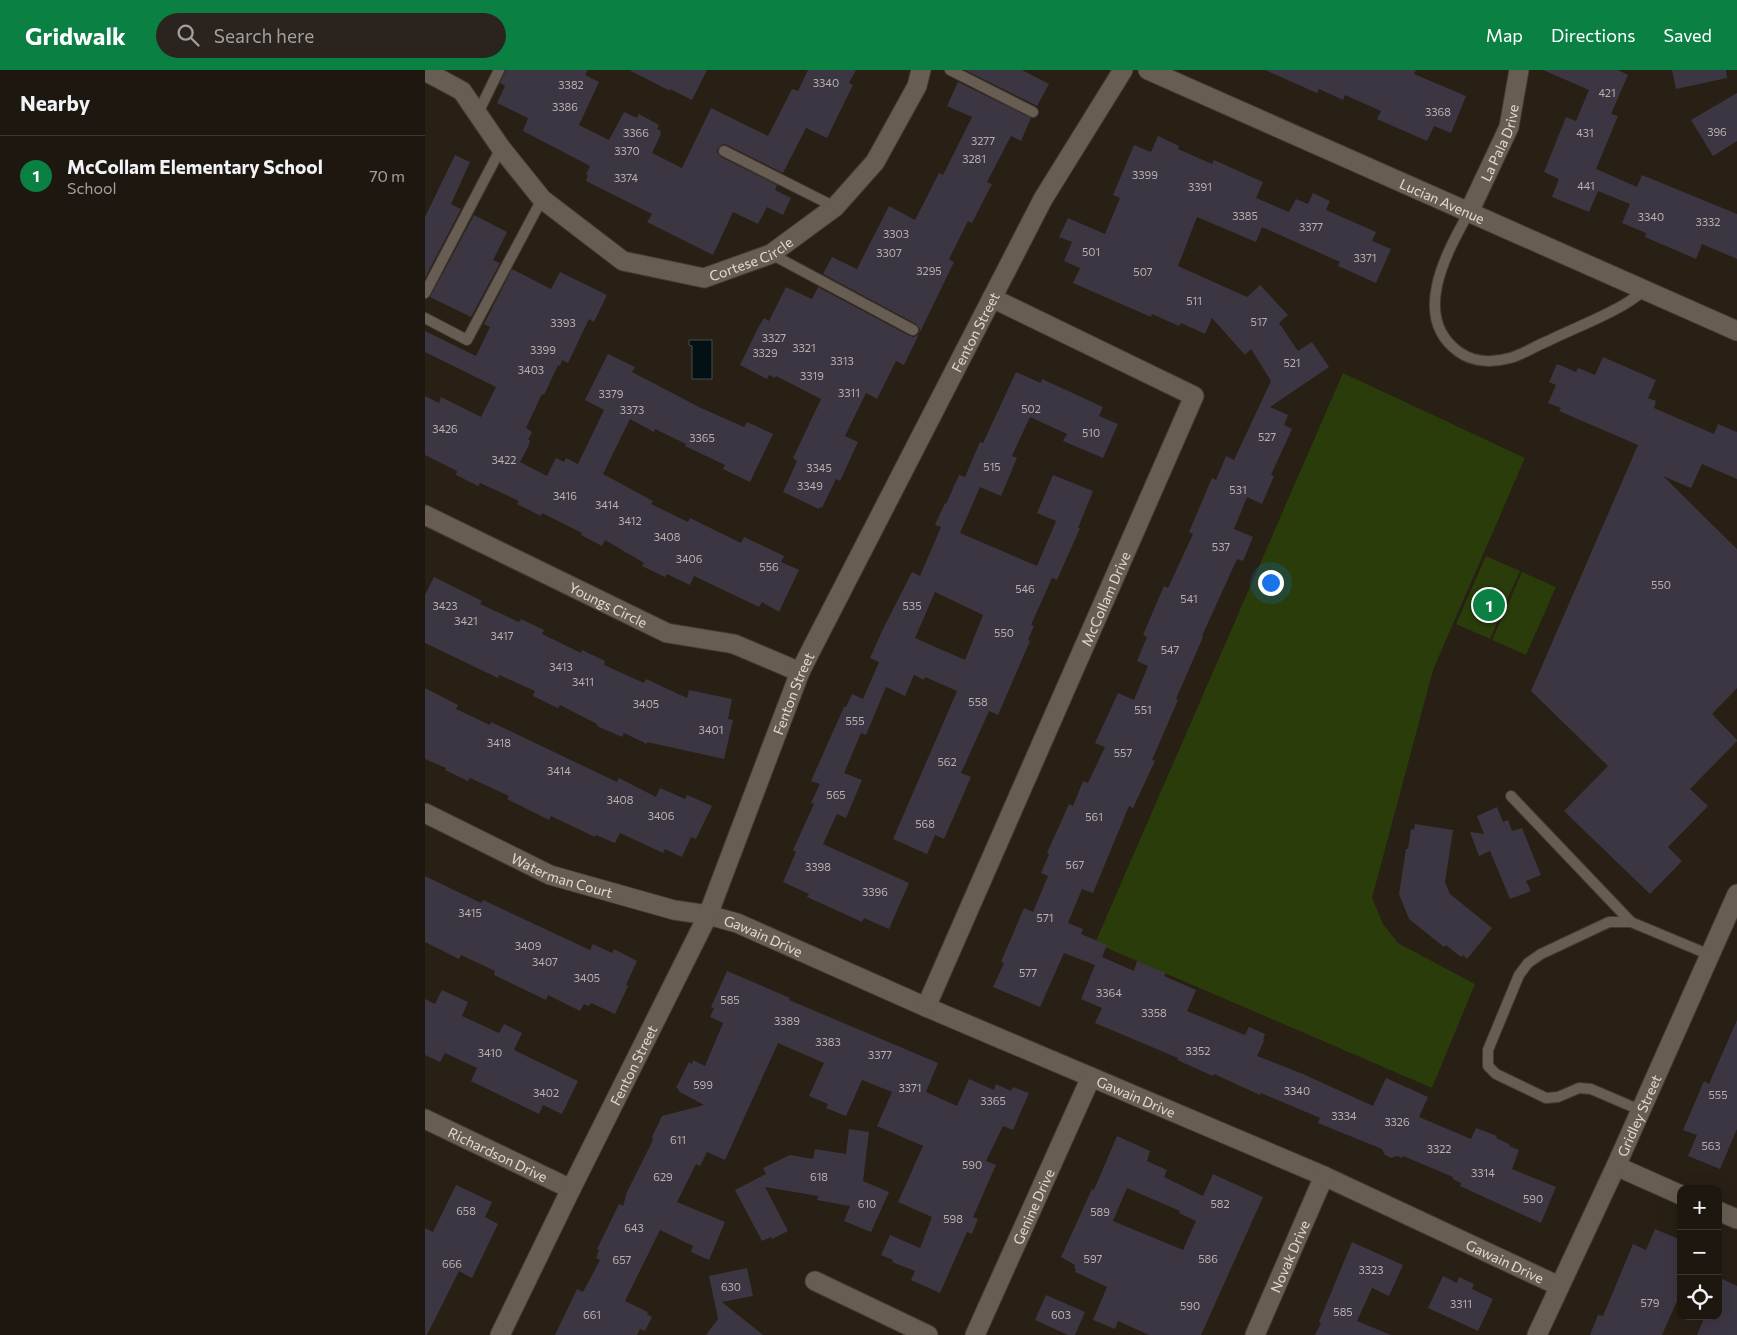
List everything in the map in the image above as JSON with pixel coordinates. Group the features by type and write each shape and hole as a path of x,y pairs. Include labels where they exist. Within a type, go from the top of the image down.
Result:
{"street":[{"name":"Cortese Circle","path":"425,71 462,91 501,148 542,200 623,261 704,278 771,254 835,207 875,162 917,86 921,70"},
{"name":"Fenton Street","path":"501,1335 571,1189 708,915 800,672 1043,199 1123,70"},
{"name":"Lucian Avenue","path":"1148,70 1737,331"},
{"name":"La Pala Drive","path":"1469,212 1509,127 1519,70"},
{"name":"McCollam Drive","path":"926,1007 1194,396 991,298"},
{"name":"Youngs Circle","path":"425,515 667,633 734,644 800,672"},
{"name":"Waterman Court","path":"425,813 550,875 674,910 708,915"},
{"name":"Gridley Street","path":"1537,1335 1737,894"},
{"name":"Gawain Drive","path":"708,915 737,923 926,1007 1324,1176 1559,1286"},
{"name":"Genine Drive","path":"975,1335 1091,1077"},
{"name":"Richardson Drive","path":"425,1119 571,1189"},
{"path":"1615,1166 1677,1193"},
{"name":"Novak Drive","path":"1255,1335 1324,1176"},
{"path":"1722,1213 1737,1219"},
{"path":"815,1281 928,1335"}],"lane":[{"path":"477,113 499,70"},
{"path":"950,70 1033,112"},
{"path":"425,293 501,148"},
{"path":"724,150 835,207"},
{"path":"425,318 467,340 542,200"},
{"path":"1469,212 1455,237 1439,275 1434,304 1439,329 1452,347 1468,358 1484,361 1510,358 1618,308 1645,290"},
{"path":"771,254 913,330"},
{"path":"1511,796 1631,922"},
{"path":"1640,1110 1591,1089 1579,1088 1558,1097 1546,1098 1495,1074 1488,1066 1488,1050 1519,975 1528,963 1541,954 1609,922 1631,922 1710,955"}],"green space":[{"path":"1343,373 1525,458 1433,670 1372,898 1383,924 1398,943 1475,984 1432,1088 1095,943"},
{"path":"1486,556 1520,571 1490,639 1456,624"},
{"path":"1522,572 1556,587 1526,655 1492,640"}],"shaded area":[{"path":"689,340 712,340 712,379 692,379 692,346 689,345"}],"building":[{"path":"506,70 588,70 585,75 599,82 579,125 609,140 624,112 637,118 639,114 659,125 657,129 661,131 652,153 682,168 711,108 768,136 792,89 798,91 808,70 856,70 849,83 853,85 827,138 806,128 783,173 727,145 723,144 718,148 717,152 721,157 777,185 775,190 791,198 783,215 767,207 758,224 733,212 713,255 647,222 652,214 586,181 588,175 586,174 590,166 523,131 528,118 497,103 505,86 500,83"},
{"path":"629,70 707,70 692,100"},
{"path":"965,70 1022,70 1049,84 1037,106"},
{"path":"1265,70 1416,70 1414,74 1466,96 1451,133 1434,126 1427,141 1377,119 1381,111 1345,95 1343,100 1319,89 1317,93"},
{"path":"1543,70 1618,70 1628,75 1611,114 1618,116 1596,169 1637,187 1642,175 1737,214 1737,259 1702,244 1696,259 1645,237 1646,233 1622,223 1630,204 1598,191 1589,212 1552,197 1559,179 1544,172 1566,117 1576,121 1589,90"},
{"path":"1672,70 1726,70 1727,78 1676,89"},
{"path":"958,82 1031,118 1021,141 1011,136 987,182 992,184 972,223 968,221 949,259 954,262 904,365 896,361 877,399 866,393 845,436 858,442 840,481 836,479 822,508 820,507 819,509 783,492 797,461 793,458 821,399 776,376 775,378 769,375 767,379 740,365 758,328 764,318 769,321 786,287 812,299 818,287 910,336 914,337 919,334 920,329 916,324 823,274 832,257 857,269 889,206 915,220 939,173 943,175 972,117 947,106"},
{"path":"1737,93 1737,141 1713,156 1691,120"},
{"path":"1158,136 1179,146 1178,149 1212,164 1214,160 1263,182 1256,198 1289,212 1296,199 1308,204 1313,193 1330,201 1326,210 1376,232 1372,241 1391,249 1376,283 1338,266 1340,262 1262,227 1256,242 1197,217 1178,266 1247,297 1260,285 1288,315 1279,323 1298,351 1312,342 1329,367 1270,407 1288,415 1284,425 1292,429 1271,475 1274,476 1262,504 1247,497 1234,529 1253,537 1243,561 1237,559 1202,636 1176,699 1178,700 1152,760 1155,761 1133,808 1129,806 1093,893 1082,889 1068,923 1083,929 1081,934 1107,945 1102,957 1134,971 1137,961 1166,973 1164,976 1196,990 1187,1011 1245,1035 1249,1027 1265,1034 1257,1056 1303,1074 1373,1106 1386,1078 1428,1097 1419,1117 1471,1139 1476,1128 1497,1136 1496,1138 1519,1150 1512,1169 1556,1187 1541,1223 1460,1186 1461,1183 1453,1179 1453,1177 1403,1156 1402,1158 1397,1156 1391,1158 1385,1155 1382,1149 1318,1123 1320,1118 1261,1093 1260,1095 1214,1074 1213,1076 1177,1060 1178,1058 1095,1023 1102,1008 1081,999 1095,965 1064,953 1040,1007 993,987 1004,963 1001,962 1024,908 1033,912 1048,876 1041,873 1049,854 1047,853 1069,804 1073,806 1083,781 1088,783 1105,747 1095,743 1118,693 1134,700 1148,666 1137,661 1147,637 1143,635 1164,586 1168,588 1193,534 1189,532 1212,478 1216,480 1226,456 1234,460 1271,381 1251,349 1245,355 1212,318 1205,334 1181,323 1179,326 1152,314 1151,317 1073,283 1080,268 1064,261 1072,242 1059,237 1068,218 1105,234 1120,198 1113,195 1134,145 1151,152"},
{"path":"455,155 470,162 451,204 461,209 425,278 425,217"},
{"path":"474,215 507,232 493,260 500,263 471,317 430,297"},
{"path":"512,269 551,289 560,272 607,295 594,322 589,319 568,363 562,360 544,395 542,394 526,428 532,432 528,440 530,440 529,445 520,462 547,476 556,458 564,462 566,458 578,464 604,410 585,400 608,354 635,367 632,372 701,408 744,427 747,422 773,434 750,482 723,469 725,465 685,446 686,444 655,429 654,432 630,419 603,474 653,501 651,504 688,522 690,518 741,543 744,537 784,556 781,562 799,570 779,612 762,602 759,607 694,576 690,585 667,574 665,577 642,566 644,563 605,540 602,546 581,535 582,533 542,513 541,516 517,504 519,501 480,483 478,486 456,475 457,471 425,455 425,396 439,403 441,397 481,417 496,387 425,352 425,331 476,356 490,327 484,324"},
{"path":"1603,357 1656,380 1648,398 1656,401 1654,408 1714,434 1718,424 1737,432 1737,479 1702,464 1691,488 1663,476 1737,549 1737,688 1712,714 1737,741 1690,789 1708,806 1668,847 1682,861 1650,894 1564,811 1608,766 1531,691 1638,445 1559,411 1561,408 1548,403 1556,385 1549,382 1557,364 1576,372 1578,368 1595,375"},
{"path":"1016,372 1041,383 1042,379 1103,407 1099,416 1118,424 1103,458 1063,441 1067,434 1030,417 1012,456 1017,458 1001,496 980,487 960,533 1037,566 1056,521 1037,513 1053,475 1093,491 1078,528 1080,528 1057,580 1052,578 1031,625 1034,626 1028,640 1030,641 998,715 989,711 961,773 971,777 944,839 935,835 927,854 893,839 957,691 925,677 924,680 914,675 905,696 886,687 866,735 861,733 844,773 862,780 846,818 837,814 823,844 909,883 889,929 864,918 862,922 807,897 809,894 783,882 796,852 793,850 814,804 811,803 820,784 811,781 844,707 846,707 852,694 863,699 879,662 870,658 882,631 912,572 920,576 941,527 935,525 945,503 959,475 965,477 980,442 983,443","holes":["935,592 983,615 965,660 915,638"]},
{"path":"434,577 482,601 480,604 519,622 521,619 544,630 542,634 581,653 582,650 605,661 604,665 644,683 646,679 687,698 689,690 732,699 728,719 733,720 724,759 647,742 647,744 624,733 622,737 597,726 597,724 560,705 558,708 533,696 535,691 499,675 498,678 425,643 425,595"},
{"path":"425,688 458,705 456,709 490,725 491,722 617,782 619,778 656,797 660,788 685,799 687,795 712,806 696,839 691,837 682,857 665,849 663,853 620,833 615,843 596,835 595,837 551,816 549,820 507,799 509,796 470,778 468,781 445,770 446,768 425,759"},
{"path":"1497,807 1503,822 1508,820 1512,831 1522,828 1541,875 1526,881 1531,891 1510,899 1490,851 1479,856 1470,832 1484,834 1477,816"},
{"path":"1415,824 1453,830 1445,882 1450,894 1492,928 1467,959 1463,955 1461,957 1446,945 1444,947 1409,919 1399,894 1406,849 1408,849 1411,829 1414,830"},
{"path":"425,876 481,903 483,900 590,950 593,944 612,953 614,949 637,961 615,1014 591,1003 589,1006 584,1004 580,1011 548,995 546,1000 494,975 495,971 461,955 459,959 425,942"},
{"path":"727,971 790,998 789,1000 938,1063 926,1092 957,1106 969,1079 994,1090 996,1084 1011,1091 1013,1087 1029,1093 1013,1130 1003,1126 986,1161 996,1165 973,1217 978,1219 972,1234 967,1232 940,1293 911,1280 915,1271 892,1262 893,1260 881,1255 890,1235 920,1248 932,1217 898,1202 923,1146 877,1126 892,1092 862,1080 846,1116 826,1108 828,1104 809,1096 824,1063 778,1043 725,1160 707,1152 700,1166 696,1164 677,1202 725,1222 709,1260 691,1252 693,1246 660,1230 625,1301 648,1312 647,1314 652,1317 645,1331 640,1329 637,1335 555,1335 577,1289 583,1292 600,1260 596,1258 599,1250 597,1249 619,1204 623,1206 627,1192 653,1140 652,1137 662,1116 704,1105 678,1091 679,1089 676,1088 689,1062 692,1064 693,1060 705,1066 723,1023 710,1017 714,1008 711,1007"},
{"path":"442,990 468,1002 462,1016 499,1033 504,1024 522,1033 514,1050 578,1081 562,1114 543,1105 539,1114 471,1081 477,1068 445,1053 440,1062 425,1055 425,999 435,1004"},
{"path":"1737,1020 1737,1129 1720,1169 1688,1156 1697,1135 1683,1130 1704,1081 1709,1084"},
{"path":"849,1129 869,1132 863,1181 889,1192 871,1232 844,1221 850,1206 817,1200 818,1196 765,1187 788,1231 772,1239 771,1237 762,1241 735,1190 766,1174 763,1168 790,1155 813,1159 815,1149 846,1154"},
{"path":"1117,1136 1150,1151 1147,1161 1167,1170 1164,1177 1203,1196 1213,1174 1263,1197 1201,1335 1149,1335 1118,1321 1115,1329 1093,1320 1107,1287 1075,1272 1075,1265 1061,1257 1092,1189 1094,1190","holes":["1127,1188 1180,1211 1179,1213 1196,1221 1183,1250 1113,1221"]},
{"path":"456,1185 492,1202 485,1217 498,1224 472,1278 459,1271 427,1335 425,1335 425,1228 433,1232"},
{"path":"1655,1229 1677,1238 1677,1301 1662,1335 1590,1335 1598,1315 1603,1316 1633,1244 1646,1250"},
{"path":"1352,1242 1403,1265 1389,1296 1372,1288 1357,1321 1391,1335 1315,1335"},
{"path":"747,1268 753,1296 722,1302 763,1335 706,1335 718,1319 709,1276"},
{"path":"1443,1276 1457,1283 1459,1277 1474,1284 1472,1289 1493,1299 1478,1331 1428,1308"},
{"path":"1722,1279 1737,1286 1737,1335 1697,1335 1703,1320 1722,1320"},
{"path":"1046,1295 1085,1312 1075,1335 1068,1335 1035,1320"}],"place":[{"name":"McCollam Elementary School","path":"1489,605"}]}
